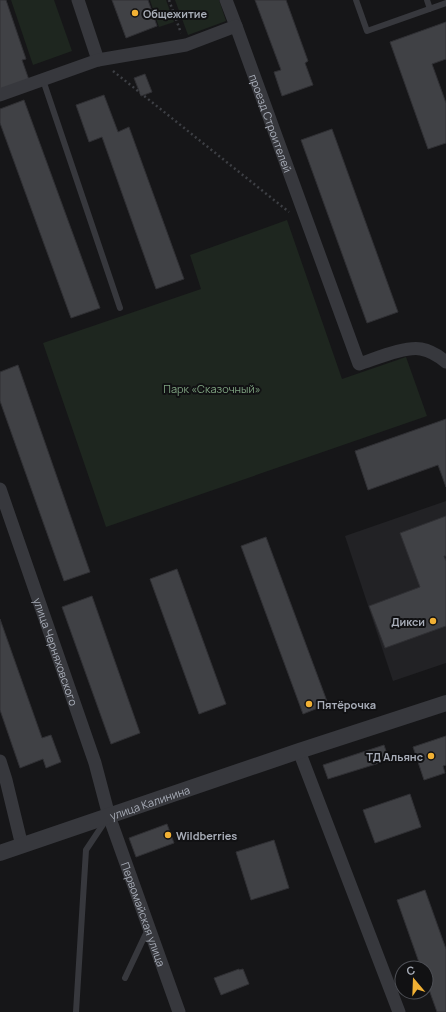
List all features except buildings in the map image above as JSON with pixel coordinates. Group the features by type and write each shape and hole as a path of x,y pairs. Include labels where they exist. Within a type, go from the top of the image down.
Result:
{"street":[{"path":"78,0 98,60"},
{"path":"0,96 98,60 186,45 236,26 226,0"},
{"name":"проезд Строителей","path":"236,26 359,364 401,350 420,349 436,355 446,362"},
{"name":"улица Черняховского","path":"0,489 3,508 95,763 109,816"},
{"name":"улица Калинина","path":"0,853 299,751 446,703"},
{"path":"299,751 399,1012"},
{"path":"0,761 22,846"},
{"name":"Первомайская улица","path":"109,816 179,1012"}],"lane":[{"path":"356,0 367,31 446,3"},
{"path":"427,0 430,9"},
{"path":"43,80 120,308"},
{"path":"76,1012 86,850 109,816"},
{"path":"125,978 149,926"}],"path":[{"path":"169,0 186,45"},
{"path":"98,60 291,214"}],"shaded area":[{"path":"446,501 446,663 393,681 345,536"}],"green space":[{"path":"11,0 54,0 72,51 33,65"},
{"path":"150,0 166,0 174,22 159,27"},
{"path":"175,0 219,0 226,21 188,35"},
{"name":"Парк «Сказочный»","path":"287,220 342,379 406,357 427,416 106,527 43,343 201,289 190,255"}],"place":[{"name":"Общежитие","path":"135,13"},
{"name":"Дикси","path":"433,621"},
{"name":"Пятёрочка","path":"309,704"},
{"name":"ТД Альянс","path":"431,756"},
{"name":"Wildberries","path":"168,835"}]}
